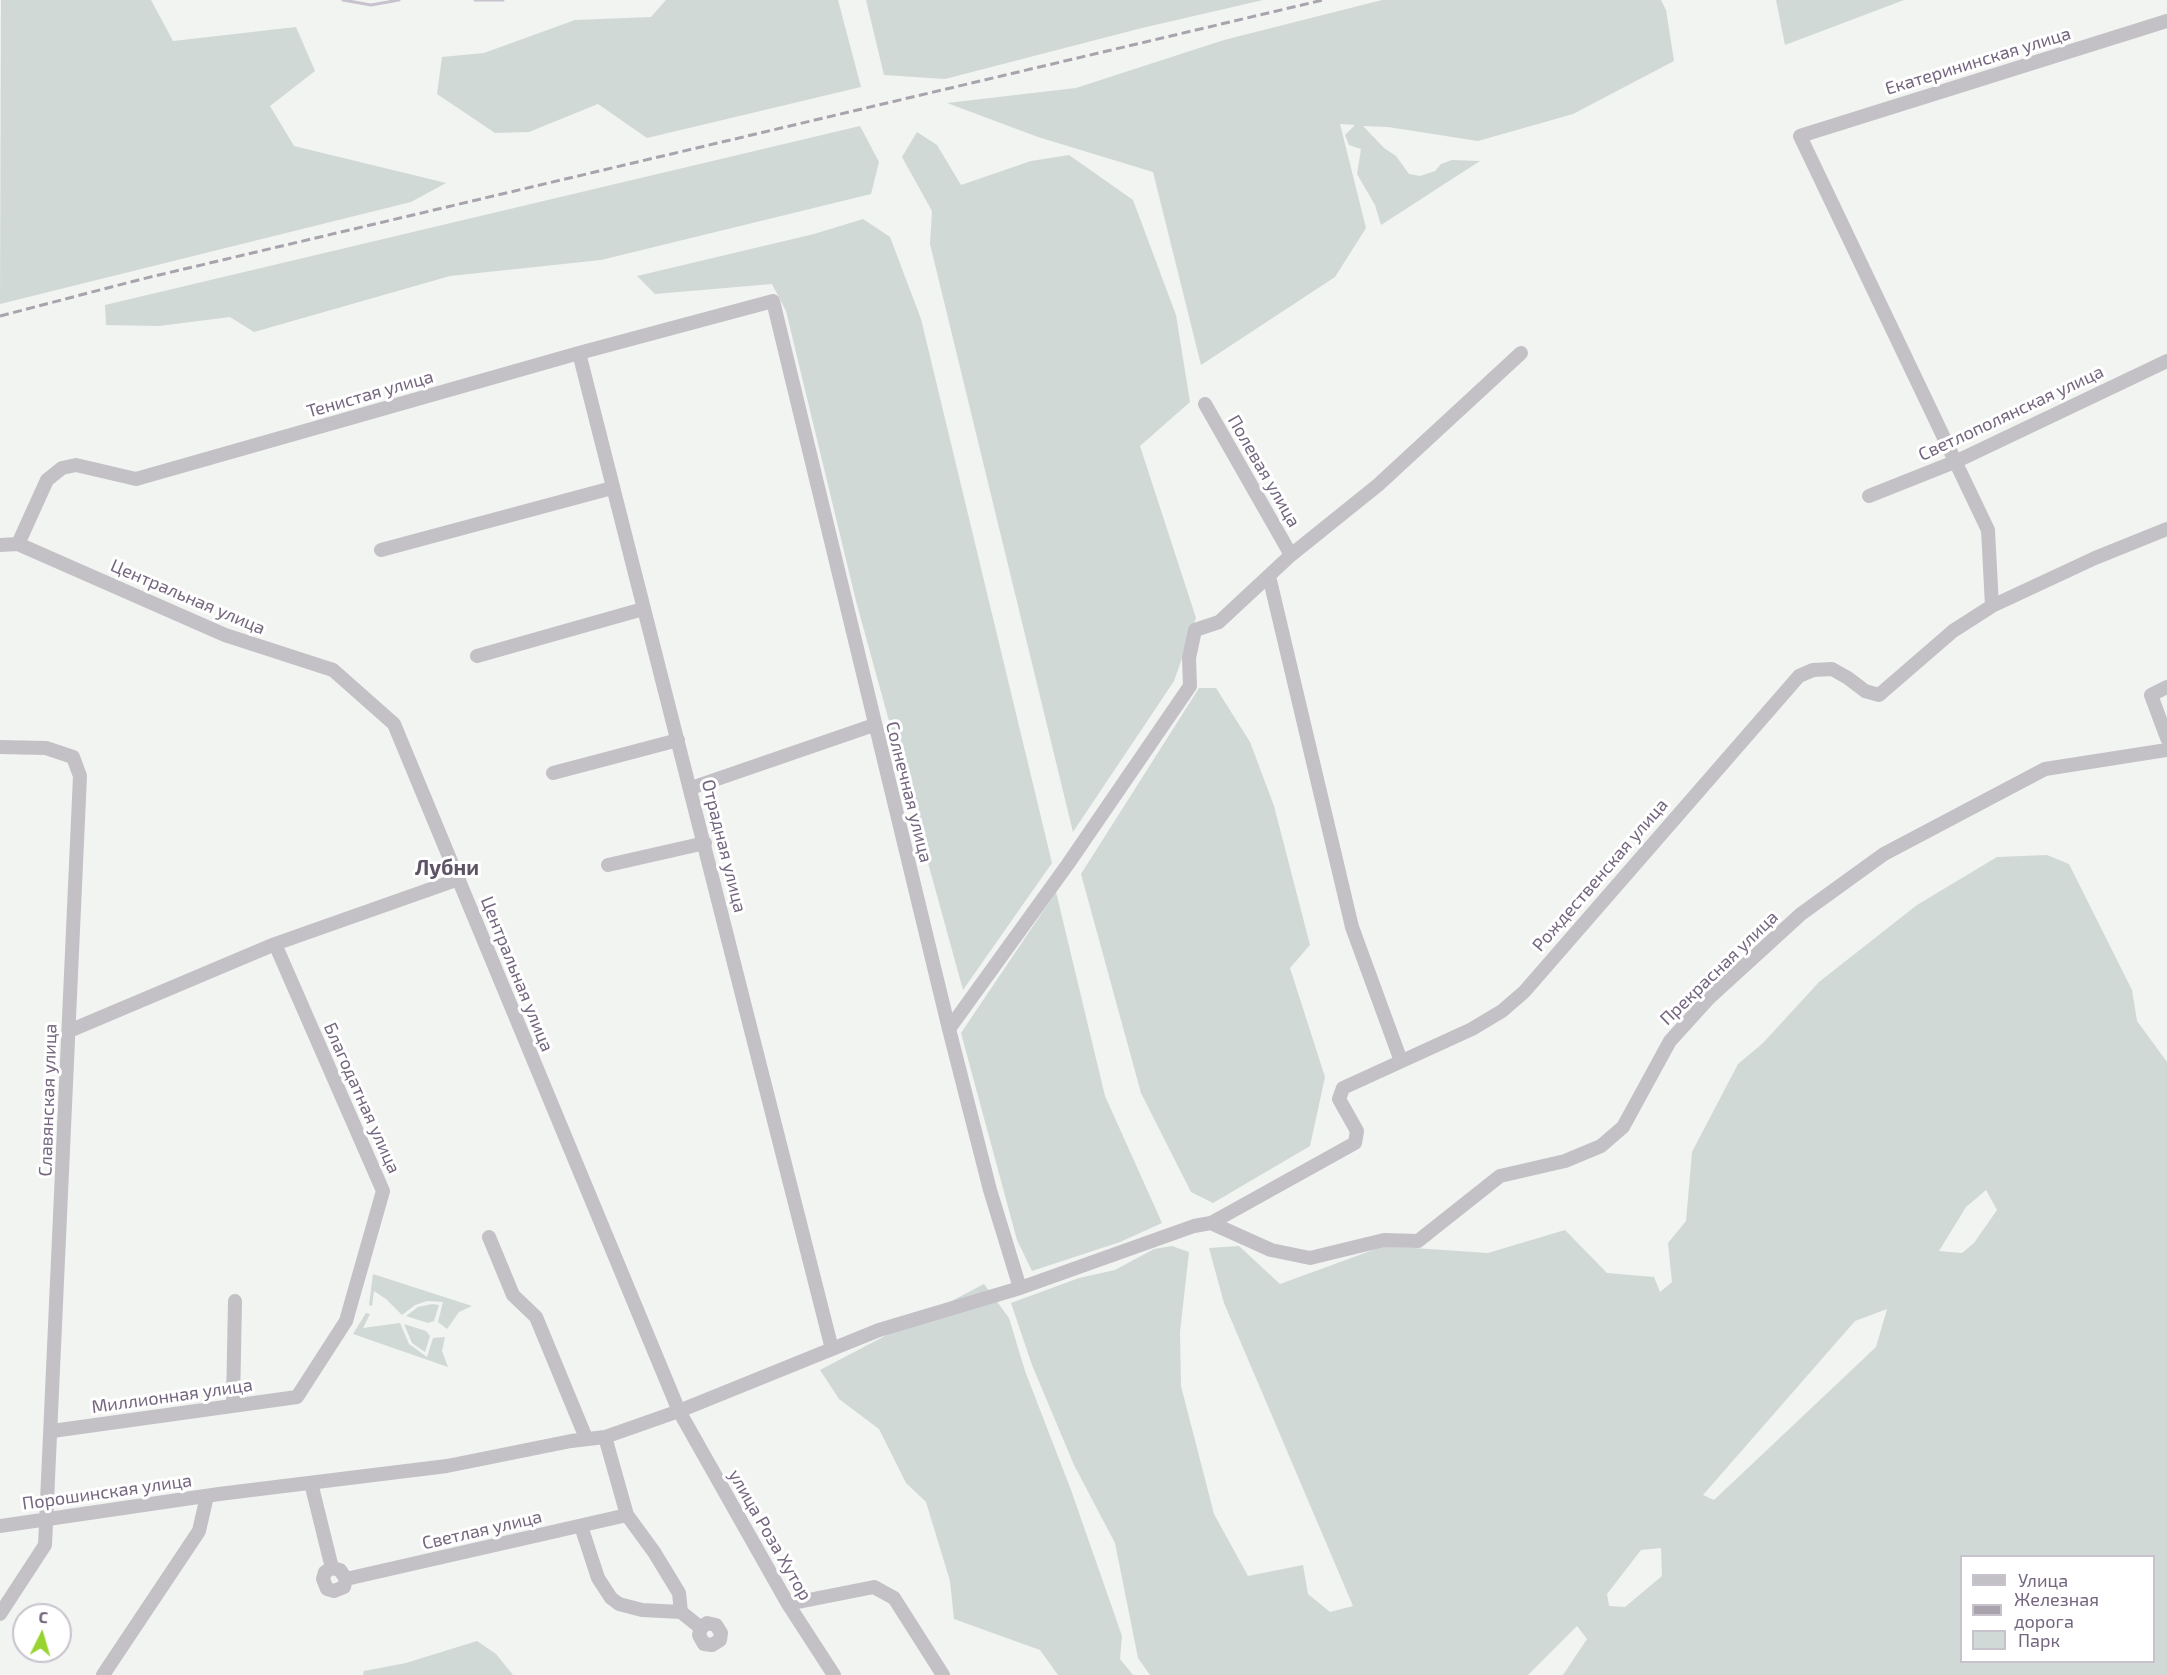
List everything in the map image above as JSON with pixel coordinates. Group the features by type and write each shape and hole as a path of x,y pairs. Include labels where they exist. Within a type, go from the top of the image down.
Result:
{"street":[{"name":"Екатерининская улица","path":"1957,461 1800,136 2167,21"},
{"name":"Тенистая улица","path":"18,544 47,480 62,468 76,465 136,479 579,352 773,301"},
{"name":"Солнечная улица","path":"773,301 949,1029 990,1190 1020,1288"},
{"name":"Отрадная улица","path":"579,352 832,1349"},
{"path":"949,1029 1068,864 1190,686 1189,658 1195,630 1219,622 1291,555 1378,485 1521,353"},
{"name":"Светлополянская улица","path":"1869,496 1957,461 2167,361"},
{"name":"Полевая улица","path":"1205,404 1291,555"},
{"path":"1957,461 1988,530 1992,606 2095,558 2167,529"},
{"path":"381,550 612,488"},
{"name":"Центральная улица","path":"0,545 18,544 225,635 333,670 394,724 679,1411"},
{"path":"1269,576 1352,927 1401,1061"},
{"name":"Рождественская улица","path":"1343,1088 1472,1029 1502,1011 1524,992 1748,731 1799,676 1813,670 1832,669 1865,692 1879,695 1953,630 1992,606"},
{"path":"477,656 643,609"},
{"path":"2167,687 2151,695 2167,738"},
{"path":"691,788 874,725"},
{"path":"553,773 678,740"},
{"name":"Славянская улица","path":"0,747 46,748 73,757 80,776 52,1431 45,1545 0,1614"},
{"name":"Прекрасная улица","path":"1211,1222 1271,1250 1310,1258 1384,1240 1404,1242 1424,1238 1500,1176 1565,1161 1601,1146 1623,1127 1670,1041 1708,998 1801,914 1884,854 2045,769 2167,750"},
{"path":"608,865 705,843"},
{"path":"69,1031 275,944 459,879"},
{"name":"Благодатная улица","path":"275,944 383,1191 346,1321 297,1397"},
{"name":"Порошинская улица","path":"0,1526 213,1495 447,1467 586,1438 605,1437 679,1411 879,1330 1020,1288 1211,1222 1355,1143 1357,1131 1339,1100 1343,1088"},
{"path":"489,1237 513,1295 536,1317 586,1438"},
{"path":"233,1404 236,1300"},
{"name":"Миллионная улица","path":"52,1431 233,1404 297,1397"},
{"name":"улица Роза Хутор","path":"679,1411 788,1604 834,1675"},
{"path":"605,1437 627,1515 649,1544 679,1593 681,1612"},
{"path":"311,1483 332,1568 340,1570 346,1579"},
{"path":"103,1675 199,1531 213,1495"},
{"name":"Светлая улица","path":"332,1568 325,1572 323,1579 327,1589 334,1591 341,1589 346,1579 627,1515"},
{"path":"581,1526 598,1578 611,1598 619,1604 642,1610 681,1612 701,1628"},
{"path":"788,1604 874,1587 894,1598 944,1675"}],"green space":[{"path":"1,0 151,0 173,41 296,27 315,71 270,106 294,146 446,183 411,202 0,304"},
{"path":"666,0 838,0 861,87 647,138 598,104 529,132 495,133 437,94 442,57 484,53 575,20 651,17"},
{"path":"866,0 1263,0 1142,28 945,79 884,75"},
{"path":"1382,0 1661,0 1666,10 1674,61 1573,114 1478,141 1388,127 1363,126 1384,148 1396,156 1409,174 1420,176 1435,171 1441,164 1452,160 1480,161 1381,225 1375,205 1357,174 1361,149 1349,145 1345,135 1355,125 1340,124 1366,228 1335,277 1201,365 1153,172 1038,137 947,103 1076,88 1224,40"},
{"path":"1776,0 1904,0 1785,45"},
{"path":"860,126 879,162 871,194 601,260 450,276 254,332 230,317 159,326 106,325 105,305"},
{"path":"917,132 937,145 961,185 1031,161 1069,155 1133,200 1176,315 1190,402 1140,446 1196,618 1174,681 1073,832 930,244 932,211 902,157"},
{"path":"863,219 890,237 921,319 1052,863 963,990 856,601 786,311 772,284 655,294 637,276 814,234"},
{"path":"1199,688 1216,688 1250,742 1274,806 1310,945 1290,968 1325,1077 1310,1146 1213,1203 1191,1192 1141,1093 1081,874"},
{"path":"2047,855 2069,864 2132,990 2137,1021 2167,1062 2167,1675 1563,1675 1587,1639 1577,1626 1528,1675 1150,1675 1138,1658 1115,1543 1074,1465 1032,1365 1011,1303 1079,1278 1115,1270 1154,1249 1172,1246 1189,1252 1180,1332 1181,1386 1214,1514 1248,1576 1303,1565 1308,1594 1330,1612 1353,1606 1224,1303 1209,1248 1239,1246 1280,1284 1384,1246 1488,1253 1565,1230 1607,1273 1654,1277 1660,1292 1672,1282 1668,1243 1686,1221 1692,1152 1738,1064 1763,1043 1819,982 1917,905 1997,857","holes":["1986,1190 1997,1210 1974,1243 1962,1253 1939,1251 1966,1207","1887,1309 1876,1347 1714,1500 1703,1495 1855,1321","1661,1548 1662,1576 1625,1607 1609,1606 1607,1594 1641,1550"]},
{"path":"1056,892 1105,1096 1162,1223 1120,1242 1032,1271 1017,1240 961,1033"},
{"path":"373,1274 472,1306 459,1312 447,1329 438,1322 443,1302 427,1301 415,1305 402,1315 374,1291 372,1306 369,1305"},
{"path":"984,1284 1009,1318 1025,1371 1071,1490 1122,1636 1120,1659 1133,1675 1058,1675 1040,1650 954,1619 950,1581 926,1502 906,1483 879,1429 839,1399 820,1370"},
{"path":"439,1305 434,1321 428,1323 406,1316 418,1307"},
{"path":"366,1313 370,1314 363,1328 400,1323 409,1344 427,1357 433,1338 445,1337 442,1351 448,1367 353,1334"},
{"path":"404,1324 426,1331 430,1336 425,1352 412,1343"},
{"path":"477,1641 496,1654 513,1675 363,1675 364,1671 406,1663"}],"waterway":[{"path":"343,0 371,5 399,0"},
{"path":"475,0 503,0"}],"railway":[{"path":"0,316 142,279 1323,0"}],"district":[{"name":"Лубни","path":"447,868"}]}
